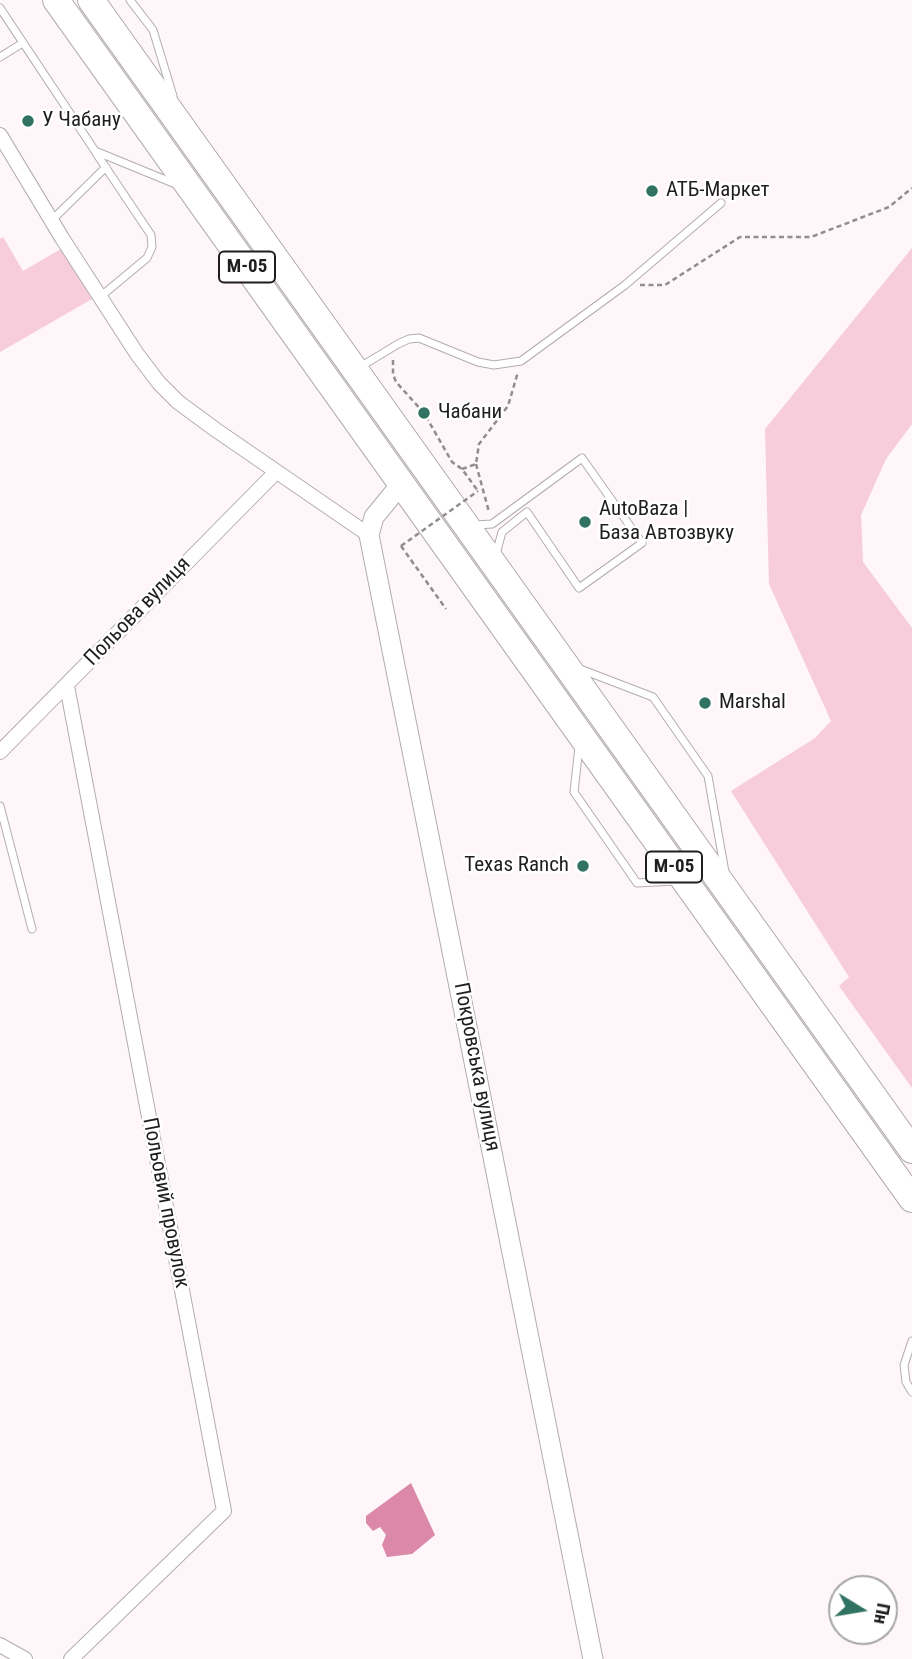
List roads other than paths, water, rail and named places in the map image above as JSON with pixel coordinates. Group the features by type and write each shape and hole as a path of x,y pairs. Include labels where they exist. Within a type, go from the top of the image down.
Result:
{"highway":[{"name":"М-05","path":"56,0 912,1199"},
{"name":"М-05","path":"91,0 912,1150"}],"street":[{"path":"0,135 100,298 159,383 178,402 369,535 374,517 401,484"},
{"name":"Польова вулиця","path":"0,752 276,472"},
{"name":"Покровська вулиця","path":"369,535 593,1659"},
{"name":"Польовий провулок","path":"67,686 224,1511 71,1659"},
{"path":"0,1646 25,1659"}],"lane":[{"path":"130,0 153,30 184,130"},
{"path":"0,8 21,44 151,236 152,247 147,258 100,298"},
{"path":"0,57 21,44"},
{"path":"95,151 192,190"},
{"path":"51,220 106,167"},
{"path":"356,370 409,339 430,341 494,366 521,361 625,285 721,203"},
{"path":"464,522 475,525 492,524 582,458 642,543 579,588 527,512 502,532 496,552 496,566"},
{"path":"565,663 653,697 708,776 729,896"},
{"path":"580,736 574,792 637,883 684,880"},
{"path":"0,806 32,929"},
{"path":"912,1341 904,1365 906,1382 912,1392"}],"place":[{"name":"У Чабану","path":"28,121"},
{"name":"АТБ-Маркет","path":"652,191"},
{"name":"Чабани","path":"424,413"},
{"name":"AutoBaza | База Автозвуку","path":"585,522"},
{"name":"Marshal","path":"705,703"},
{"name":"Texas Ranch","path":"583,866"}]}
